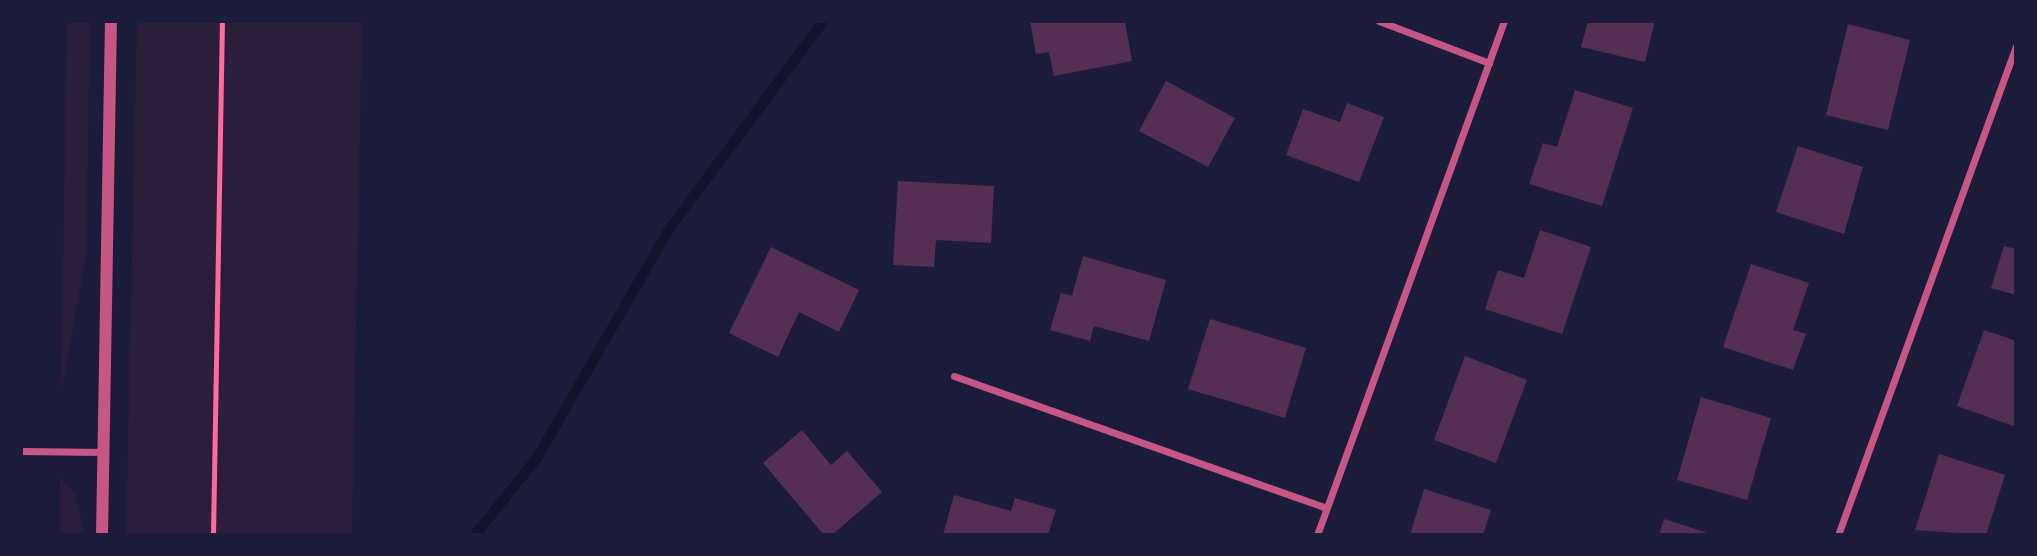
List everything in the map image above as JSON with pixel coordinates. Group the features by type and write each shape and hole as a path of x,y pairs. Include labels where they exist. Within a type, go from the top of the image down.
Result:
{"street":[{"path":"102,535 111,21"},
{"path":"1379,21 1489,63"},
{"path":"1317,535 1504,21"},
{"path":"1839,535 2016,46"},
{"path":"954,376 1326,509"},
{"path":"21,451 104,452"}],"path":[{"path":"213,535 222,21"}],"shaded area":[{"path":"67,21 90,21 86,256 61,394"},
{"path":"137,21 362,21 352,535 126,535"},
{"path":"60,478 75,494 85,535 59,535"}],"building":[{"path":"1030,21 1125,21 1132,61 1054,76 1049,52 1036,54"},
{"path":"1588,21 1655,21 1645,62 1581,47"},
{"path":"1848,24 1910,40 1888,130 1826,115"},
{"path":"1166,81 1235,118 1208,167 1139,131"},
{"path":"1575,90 1633,108 1602,206 1529,184 1543,143 1557,147"},
{"path":"1347,103 1384,117 1359,182 1286,155 1303,109 1340,122"},
{"path":"1798,146 1863,167 1844,234 1776,212"},
{"path":"898,181 994,186 991,243 936,240 934,267 893,265"},
{"path":"1540,230 1591,247 1562,334 1485,309 1498,270 1524,278"},
{"path":"2004,246 2016,249 2016,295 1991,288"},
{"path":"771,247 859,290 839,332 799,312 778,357 729,333"},
{"path":"1083,256 1166,280 1149,341 1094,326 1090,341 1050,330 1061,293 1072,296"},
{"path":"1751,264 1809,283 1793,330 1806,334 1793,370 1723,347"},
{"path":"1210,319 1306,348 1285,418 1188,389"},
{"path":"1984,330 2016,341 2016,427 1957,406"},
{"path":"1465,356 1527,380 1496,463 1434,440"},
{"path":"1701,397 1771,418 1747,500 1677,480"},
{"path":"802,430 831,465 847,451 882,492 832,535 824,535 763,463"},
{"path":"1939,454 2005,475 1986,535 1915,530"},
{"path":"1424,489 1491,510 1483,535 1410,535"},
{"path":"954,495 1011,511 1015,498 1056,510 1048,535 943,535"},
{"path":"1664,519 1711,534 1711,535 1659,535"}],"waterway":[{"path":"475,535 537,458 670,228 824,21"}]}
